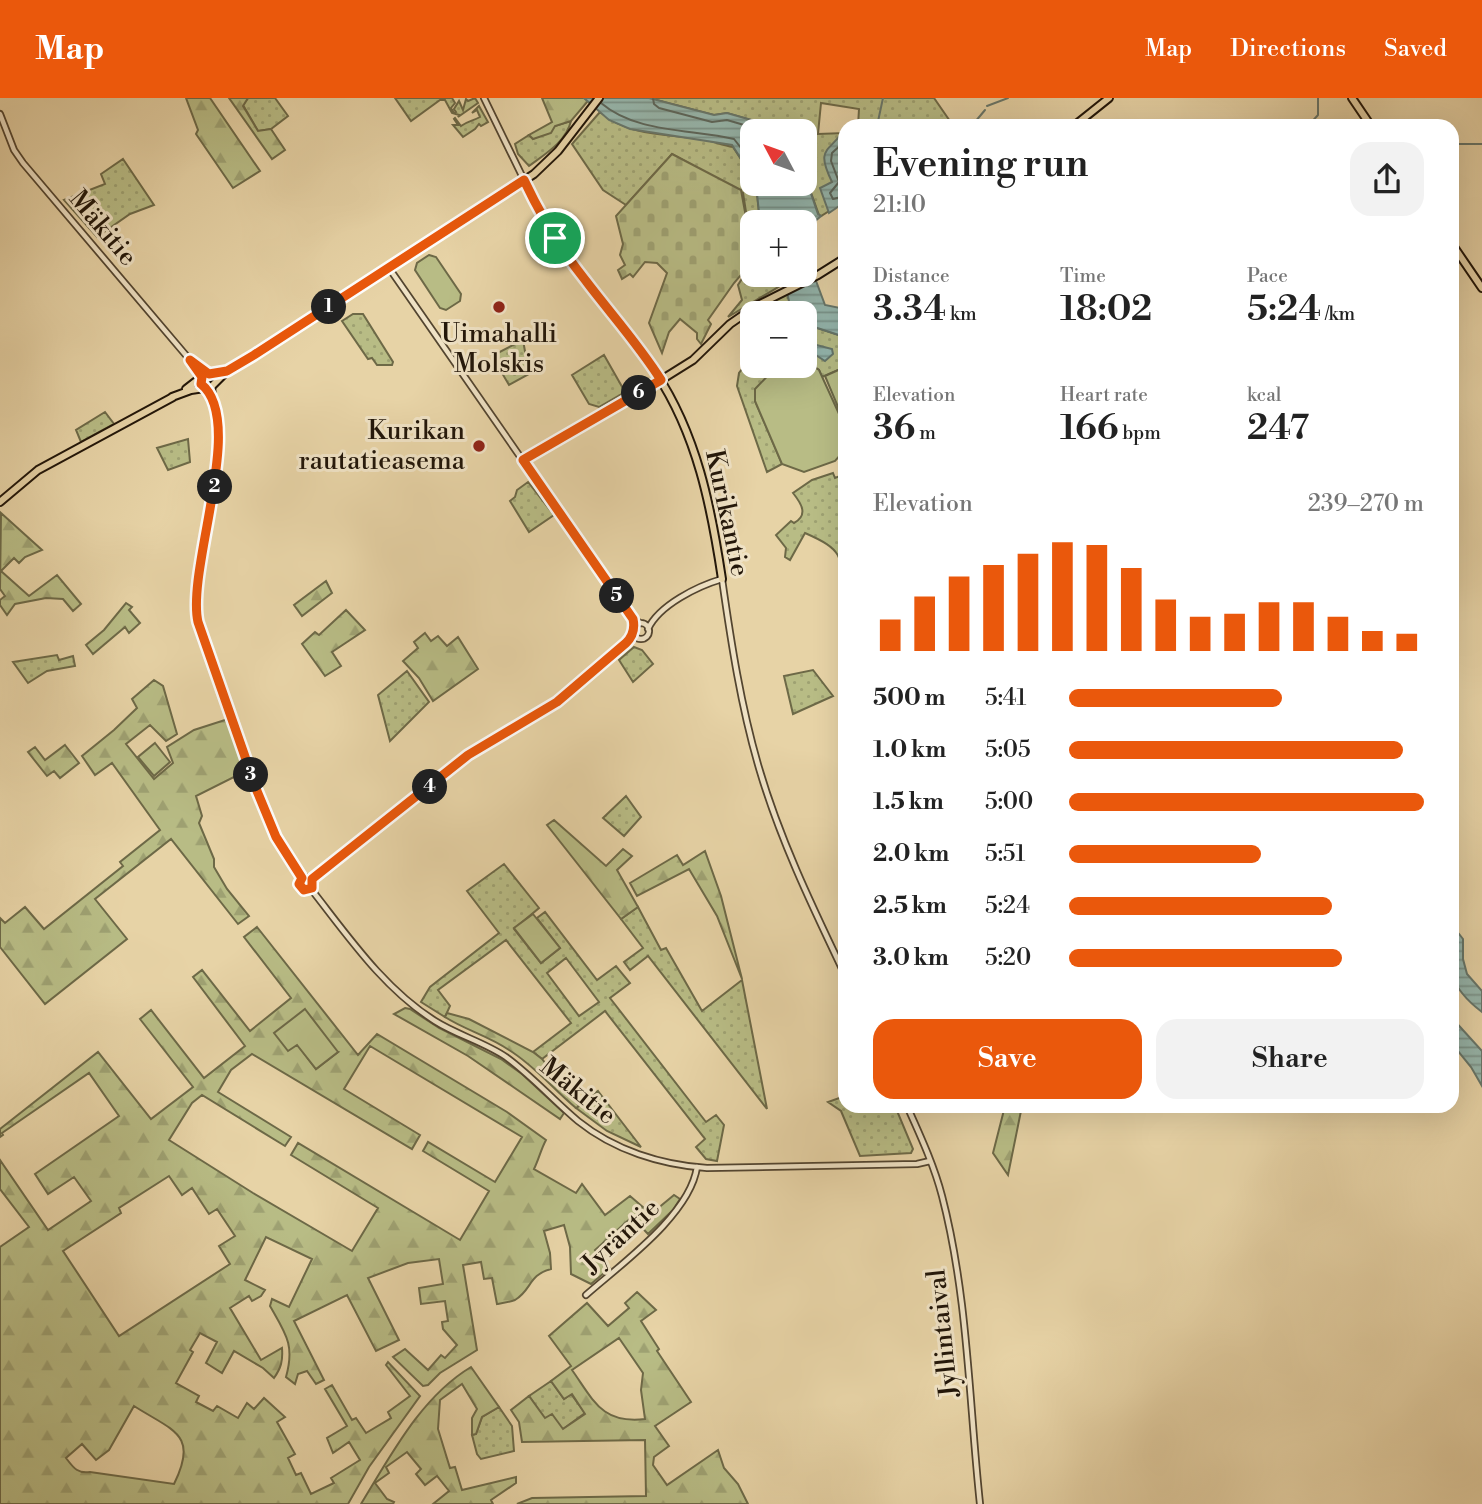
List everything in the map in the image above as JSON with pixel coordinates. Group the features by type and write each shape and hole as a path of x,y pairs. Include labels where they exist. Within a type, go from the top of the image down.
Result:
{"main road":[{"path":"172,397 209,386 227,371 524,180 551,159 599,98"},
{"path":"1083,119 1109,98"},
{"path":"1352,98 1366,119"},
{"name":"Kurikantie","path":"524,180 555,238 661,380 685,426 701,467 723,579"},
{"path":"1459,254 1482,288"},
{"path":"661,380 693,360 740,317 838,262"},
{"path":"0,502 38,470 172,397 205,376 227,371"},
{"path":"205,376 214,379 209,386"},
{"path":"205,376 201,383 209,386"}],"street":[{"name":"Kurikantie","path":"484,98 524,180"},
{"name":"Mäkitie","path":"0,114 14,150 23,163 205,376"},
{"path":"389,268 633,619 648,629"},
{"path":"523,460 661,380"},
{"path":"209,386 214,401 217,430 215,485 196,588 195,612 258,793 276,837 302,878"},
{"name":"Kurikantie","path":"723,579 744,706 760,770 792,859 838,960"},
{"path":"629,640 645,637 652,621 686,594 723,579"},
{"path":"633,619 638,638"},
{"path":"312,879 468,755 557,702 629,640 634,629 641,623 652,621"},
{"path":"302,878 312,879"},
{"path":"302,878 299,883 305,891 311,889 312,879"},
{"name":"Mäkitie","path":"311,889 383,979 410,1003 437,1022 504,1056 579,1121 608,1141 655,1160 697,1167 917,1164 930,1161"},
{"path":"910,1113 930,1161"},
{"name":"Jyllintaival","path":"930,1161 944,1205 957,1272 980,1504"},
{"name":"Jyräntie","path":"586,1295 674,1215 692,1185 697,1167"}],"green space":[{"path":"186,98 210,98 260,171 233,188 196,134 198,130"},
{"path":"229,98 248,98 243,106 258,131 271,129 285,150 272,159"},
{"path":"248,98 275,98 288,116 271,129 258,131 243,105"},
{"path":"395,98 452,98 455,103 451,108 454,113 459,101 463,110 466,99 468,101 475,98 478,103 458,117 459,115 452,113 445,100 440,100 411,121"},
{"path":"542,98 584,98 588,101 571,121 555,126 551,133 533,139 529,135 552,122"},
{"path":"649,98 934,98 949,119 858,119 859,109 821,103 818,134 838,133 838,205 821,216 812,196 817,196 817,119 747,119 727,113 714,115"},
{"path":"479,106 488,122 481,126 479,124 463,137 453,125 458,125 454,119 461,126 480,117 477,110 472,113"},
{"path":"600,112 635,130 701,139 733,147 740,158 740,191 672,154 626,205 603,190 572,144"},
{"path":"571,121 560,141 529,166 518,154 515,144 529,135 533,139 555,126"},
{"path":"672,154 740,189 745,210 740,210 740,276 708,320 711,324 701,344 697,333 680,319 669,332 662,353 649,323 667,273 657,263 645,262 633,277 630,274 622,279 618,270 625,265 620,255 623,244 616,216"},
{"path":"123,159 154,205 130,214 97,237 64,200 105,184 101,174"},
{"path":"743,196 757,196 759,210 746,210"},
{"path":"429,255 436,257 461,294 460,301 446,310 440,308 415,270 417,263"},
{"path":"740,282 740,287 778,287 755,301 741,301 738,285"},
{"path":"787,293 789,301 772,301"},
{"path":"740,302 740,310 728,317"},
{"path":"353,314 363,314 393,362 392,365 377,365 372,358 368,359 342,321"},
{"path":"817,328 838,335 838,370 822,377 819,370"},
{"path":"523,340 529,374 509,385 492,356"},
{"path":"604,355 625,392 599,407 589,404 572,375"},
{"path":"817,369 819,370 838,412 838,458 804,472 782,464 755,401 755,389 766,378 817,378"},
{"path":"838,370 838,407 825,376"},
{"path":"739,373 740,378 767,378 755,401 782,464 767,472 737,386"},
{"path":"105,412 114,424 81,442 76,430"},
{"path":"188,439 190,462 168,470 157,448"},
{"path":"833,473 835,478 838,477 838,556 828,545 805,533 790,560 785,557 786,548 776,535 791,521 794,523 799,520 801,505 793,493 812,480"},
{"path":"528,482 554,515 529,532 510,501 517,490"},
{"path":"1,513 42,550 25,557 19,563 14,558 1,571 29,596 57,575 81,604 73,611 63,599 46,598 15,604 7,615 0,605 0,600 5,596 0,589"},
{"path":"326,581 332,593 302,616 294,605"},
{"path":"126,603 132,607 129,610 140,623 129,633 125,627 93,654 86,645 104,630"},
{"path":"346,610 365,630 332,652 341,666 325,676 302,644 315,632 319,635"},
{"path":"425,633 431,641 438,636 447,646 458,637 478,669 433,701 419,678 403,661 418,648 414,642"},
{"path":"634,647 642,650 653,664 633,682 619,660"},
{"path":"57,655 59,660 73,656 75,666 47,671 28,683 13,662"},
{"path":"813,670 833,696 793,714 784,676"},
{"path":"407,671 429,702 390,741 378,695"},
{"path":"154,680 163,686 177,734 166,741 150,725 126,744 154,779 173,763 167,747 194,730 228,719 246,771 196,796 202,816 199,823 214,859 214,867 227,889 249,916 238,924 171,839 95,899 127,939 45,1004 0,947 0,918 5,923 25,907 44,929 123,866 120,862 160,830 112,763 95,775 82,756 137,708 132,699"},
{"path":"155,743 170,762 154,776 138,757"},
{"path":"65,745 79,763 60,778 54,771 47,776 28,752 35,747 45,760"},
{"path":"626,796 641,817 624,836 603,818"},
{"path":"554,820 606,866 623,849 632,856 617,870 638,907 621,919 547,825"},
{"path":"705,851 721,896 742,979 717,916 689,869 637,896 630,883 677,855 683,865"},
{"path":"504,864 539,908 514,929 541,963 560,948 537,918 545,912 597,980 616,966 630,983 610,998 706,1122 716,1115 724,1125 717,1161 706,1159 696,1147 705,1139 605,1011 542,1059 533,1052 571,1023 506,940 438,990 450,1006 445,1017 421,1002 430,987 499,933 467,891","holes":["566,958 599,1002 579,1016 547,973"]},
{"path":"638,907 661,950 666,948 702,1011 742,980 767,1109 648,956 630,970 624,962 643,948 621,919"},
{"path":"533,914 560,948 541,963 514,928"},
{"path":"257,927 358,1055 377,1034 507,1112 546,1140 534,1169 576,1193 582,1184 605,1215 630,1196 651,1214 674,1195 680,1199 673,1210 648,1234 632,1217 595,1250 610,1268 591,1284 571,1274 570,1247 564,1225 544,1231 551,1269 538,1275 515,1300 497,1304 492,1278 484,1279 481,1262 463,1265 477,1350 423,1386 393,1357 405,1349 428,1370 441,1355 445,1358 457,1345 443,1329 442,1322 448,1321 445,1301 421,1304 419,1288 443,1284 439,1259 408,1263 368,1278 399,1340 376,1351 347,1295 294,1321 324,1380 316,1384 307,1371 298,1374 295,1384 286,1377 289,1348 281,1324 270,1306 272,1299 289,1307 312,1259 266,1237 245,1280 265,1290 252,1301 249,1296 230,1308 261,1360 282,1348 281,1364 274,1378 263,1368 234,1351 222,1373 206,1363 217,1342 200,1333 176,1383 199,1396 196,1402 213,1411 217,1406 238,1418 247,1403 254,1409 264,1398 285,1417 277,1422 295,1454 288,1458 296,1475 301,1473 311,1494 334,1483 331,1478 360,1460 349,1442 333,1453 327,1438 347,1426 325,1389 332,1385 352,1420 356,1418 366,1433 391,1418 388,1412 410,1396 386,1365 388,1362 420,1396 369,1467 348,1504 0,1504 0,1247 29,1227 0,1189 0,1160 48,1230 91,1201 74,1177 48,1194 35,1174 119,1116 89,1073 0,1137 0,1129 98,1052 151,1119 193,1087 140,1019 151,1010 204,1078 245,1046 193,977 202,970 250,1031 291,998 244,937","holes":["297,1044 338,1052 316,1069","370,1046 522,1137 495,1182 428,1142 423,1151 489,1191 460,1240 298,1143 291,1155 378,1208 352,1251 169,1140 192,1103 202,1095 285,1146 291,1137 218,1092 231,1070 252,1054 412,1149 420,1135 344,1089","169,1176 182,1195 192,1188 209,1214 217,1209 235,1236 219,1246 230,1264 119,1336 63,1251 121,1213 119,1208","134,1406 170,1428 183,1444 184,1454 174,1484 82,1472 73,1467 66,1458 82,1444 96,1460 109,1450"]},
{"path":"405,1008 501,1059 522,1074 564,1113 560,1119 468,1056 394,1014"},
{"path":"305,1009 338,1052 316,1069 297,1045 288,1051 274,1033"},
{"path":"447,1013 469,1019 533,1052 542,1059 579,1106 576,1108 518,1056 445,1017"},
{"path":"598,1091 641,1147 607,1131 576,1108"},
{"path":"838,1098 838,1109 828,1102"},
{"path":"842,1113 898,1113 913,1149 911,1153 860,1156"},
{"path":"1003,1113 1021,1113 1008,1175 993,1153"},
{"path":"637,1292 656,1310 641,1321 659,1349 657,1351 691,1402 655,1426 669,1446 654,1457 653,1465 667,1485 718,1450 724,1468 738,1484 748,1504 517,1504 532,1498 646,1496 645,1440 522,1442 519,1422 511,1410 529,1396 545,1418 552,1414 563,1429 585,1414 572,1394 564,1399 551,1381 571,1366 549,1336 587,1303 608,1326 629,1308 625,1303","holes":["619,1338 643,1373 641,1390 645,1419 630,1420 609,1414 601,1408 572,1370"]},
{"path":"471,1367 499,1407 482,1417 476,1434 472,1435 472,1418 477,1409 462,1384 440,1400 438,1429 450,1468 455,1467 462,1490 516,1477 516,1483 491,1500 493,1504 433,1504 449,1491 437,1476 425,1485 416,1474 421,1469 407,1452 386,1467 389,1473 375,1483 393,1504 361,1504 408,1428 437,1394"},
{"path":"551,1381 564,1399 571,1394 585,1413 563,1429 545,1419 529,1396"},
{"path":"499,1407 512,1426 514,1451 481,1459 472,1435 476,1434 482,1417"}],"water":[{"path":"584,98 649,98 714,115 727,113 748,119 740,119 740,157 732,145 630,129 609,120"},
{"path":"838,137 838,207 829,213 820,188 832,182 825,162 826,151"},
{"path":"757,196 812,196 817,210 759,210"},
{"path":"817,284 825,305 838,308 838,335 817,328 817,301 789,301 786,287 817,287"},
{"path":"817,345 832,349 833,354 825,361 817,356"},
{"path":"1459,934 1463,939 1463,959 1467,974 1482,991 1482,1012 1459,989"},
{"path":"1459,1026 1482,1051 1482,1086 1459,1052"}],"waterway":[{"path":"878,119 883,98"},
{"path":"987,106 1008,98"},
{"path":"1314,119 1318,115 1318,98"},
{"path":"978,119 985,110"},
{"path":"1459,144 1482,144"}],"place":[{"name":"Uimahalli Molskis","path":"499,307"},
{"name":"Kurikan rautatieasema","path":"479,446"}],"route":[{"path":"524,180 555,238 661,380 523,460 633,619 632,636 557,702 468,755 312,879 312,888 304,890 299,884 302,878 276,837 258,793 195,612 201,558 214,492 217,430 214,401 206,387 201,384 202,377 190,360 209,374 227,371 524,180"}]}
